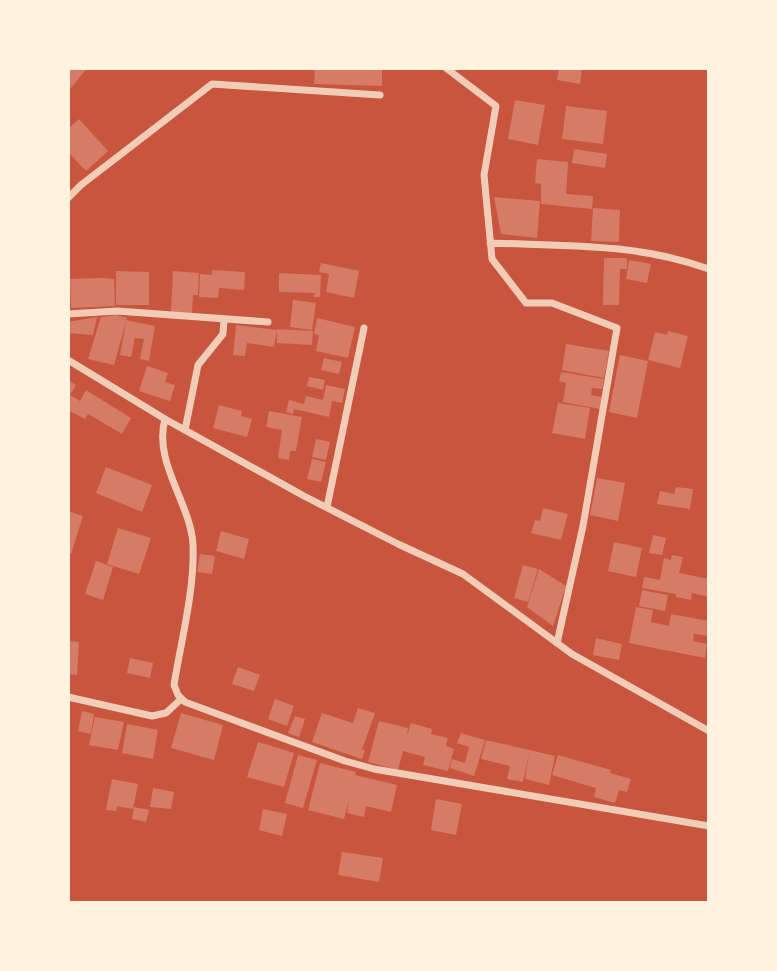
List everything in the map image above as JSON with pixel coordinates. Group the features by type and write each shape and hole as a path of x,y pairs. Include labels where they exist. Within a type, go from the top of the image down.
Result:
{"street":[{"path":"446,68 496,106 484,175 492,259 526,303 552,303 617,328 583,526 557,643"},
{"path":"68,198 81,185 212,84 380,95"},
{"path":"490,243 627,248 679,258 709,269"},
{"path":"68,314 117,311 268,322"},
{"path":"185,430 198,365 223,334 224,319"},
{"path":"327,508 364,328"},
{"path":"68,360 185,430 327,508 464,575 583,661 709,732"},
{"path":"166,419 162,445 185,509 192,542 192,576 174,685 181,699 190,705 374,769 709,825"},
{"path":"68,697 152,716 166,713 181,699"}],"building":[{"path":"87,68 71,88 68,86 68,71"},
{"path":"315,68 382,68 382,86 314,84"},
{"path":"559,68 582,68 580,84 557,80"},
{"path":"515,100 545,105 538,145 508,139"},
{"path":"566,106 607,111 603,144 562,139"},
{"path":"79,119 108,151 86,171 68,152 68,129"},
{"path":"574,149 607,154 605,168 572,163"},
{"path":"537,159 568,162 566,194 593,196 592,209 541,204 541,184 535,183"},
{"path":"494,197 540,201 537,238 501,234"},
{"path":"593,208 620,210 619,242 591,241"},
{"path":"604,258 627,258 627,269 620,269 619,305 603,305"},
{"path":"629,260 651,264 647,283 626,279"},
{"path":"321,263 359,271 354,298 326,292 329,274 319,272"},
{"path":"212,270 245,272 244,290 219,288 218,298 199,297 200,274 212,275"},
{"path":"116,271 149,272 149,305 116,305"},
{"path":"173,271 199,273 198,295 193,295 192,313 171,312"},
{"path":"279,273 321,275 320,297 314,297 315,293 279,292"},
{"path":"70,279 114,279 115,306 71,308"},
{"path":"293,300 316,303 312,330 290,327"},
{"path":"116,315 155,326 149,361 140,359 144,339 135,338 131,357 120,355 126,322 114,365 88,359 101,317"},
{"path":"97,317 93,335 68,333 68,322"},
{"path":"317,318 355,327 348,358 316,351 319,335 314,334"},
{"path":"236,325 277,330 274,347 247,343 245,356 233,355"},
{"path":"277,329 313,331 312,345 277,343"},
{"path":"668,331 688,336 680,368 648,360 655,332 667,335"},
{"path":"566,344 609,351 604,378 562,370"},
{"path":"620,355 648,361 637,418 609,412"},
{"path":"324,358 342,362 339,374 321,370"},
{"path":"147,366 168,373 165,382 175,385 170,401 139,391"},
{"path":"561,372 604,379 602,389 592,388 591,395 602,397 600,409 563,402 566,383 559,381"},
{"path":"309,377 325,380 323,390 307,386"},
{"path":"68,380 76,385 70,395 80,401 86,390 131,418 122,434 88,414 85,419 68,410"},
{"path":"326,385 345,389 342,403 332,401 329,417 294,409 293,414 286,412 289,400 304,404 306,396 323,400"},
{"path":"558,403 590,408 585,439 552,433"},
{"path":"219,405 242,411 241,416 252,419 247,437 213,428"},
{"path":"269,411 302,417 296,451 290,451 289,460 278,458 282,430 266,427"},
{"path":"316,439 330,442 326,460 312,457"},
{"path":"312,459 326,462 321,482 307,479"},
{"path":"106,467 152,485 142,512 96,493"},
{"path":"597,478 625,483 618,521 590,515"},
{"path":"676,487 693,489 690,509 657,504 660,491 674,494"},
{"path":"543,508 568,514 561,540 531,533 535,520 540,521"},
{"path":"68,511 83,516 71,554 68,553"},
{"path":"118,528 151,538 139,574 107,564"},
{"path":"221,531 249,539 244,559 216,551"},
{"path":"653,535 666,538 662,555 649,553"},
{"path":"614,542 642,548 636,577 608,571"},
{"path":"200,554 215,556 212,574 197,572"},
{"path":"672,555 683,557 679,573 709,579 709,597 692,593 691,600 676,597 676,594 642,588 644,577 660,580 664,558 671,560"},
{"path":"96,561 113,567 103,600 85,594"},
{"path":"523,565 538,569 528,602 514,598"},
{"path":"539,569 566,586 553,626 527,607"},
{"path":"642,590 668,595 665,611 639,606"},
{"path":"636,607 653,610 651,622 669,626 671,614 709,621 709,636 694,634 693,641 707,644 705,658 629,643"},
{"path":"596,638 622,644 619,660 593,655"},
{"path":"68,641 79,642 77,675 68,674"},
{"path":"130,658 153,663 150,678 127,673"},
{"path":"238,667 260,675 254,691 232,684"},
{"path":"275,699 294,706 287,726 268,719"},
{"path":"358,708 375,713 362,750 365,750 362,759 312,742 322,713 353,723"},
{"path":"82,711 94,714 91,734 78,731"},
{"path":"181,713 223,725 214,760 171,748"},
{"path":"295,716 305,719 299,737 288,733"},
{"path":"95,717 124,722 118,750 89,745"},
{"path":"379,721 408,728 407,736 411,723 432,729 431,734 448,738 446,746 454,749 448,771 423,765 425,757 403,751 398,770 368,762"},
{"path":"127,724 158,730 153,759 122,753"},
{"path":"461,733 485,740 474,776 450,768 452,759 465,763 469,747 457,743"},
{"path":"486,740 555,756 549,785 525,779 529,754 523,782 507,779 510,766 481,759"},
{"path":"258,742 294,753 284,787 247,777"},
{"path":"298,755 317,760 303,808 285,803"},
{"path":"558,755 611,770 610,773 631,779 627,792 619,790 615,803 594,797 596,788 552,775"},
{"path":"320,763 397,785 391,812 366,806 364,817 347,813 349,800 344,819 308,810"},
{"path":"112,779 138,784 133,809 117,806 116,811 106,810"},
{"path":"153,788 174,792 171,809 150,807"},
{"path":"436,799 462,804 456,835 431,830"},
{"path":"134,807 149,810 146,822 132,819"},
{"path":"263,809 287,814 282,836 259,830"},
{"path":"342,852 383,858 379,882 338,875"}]}
